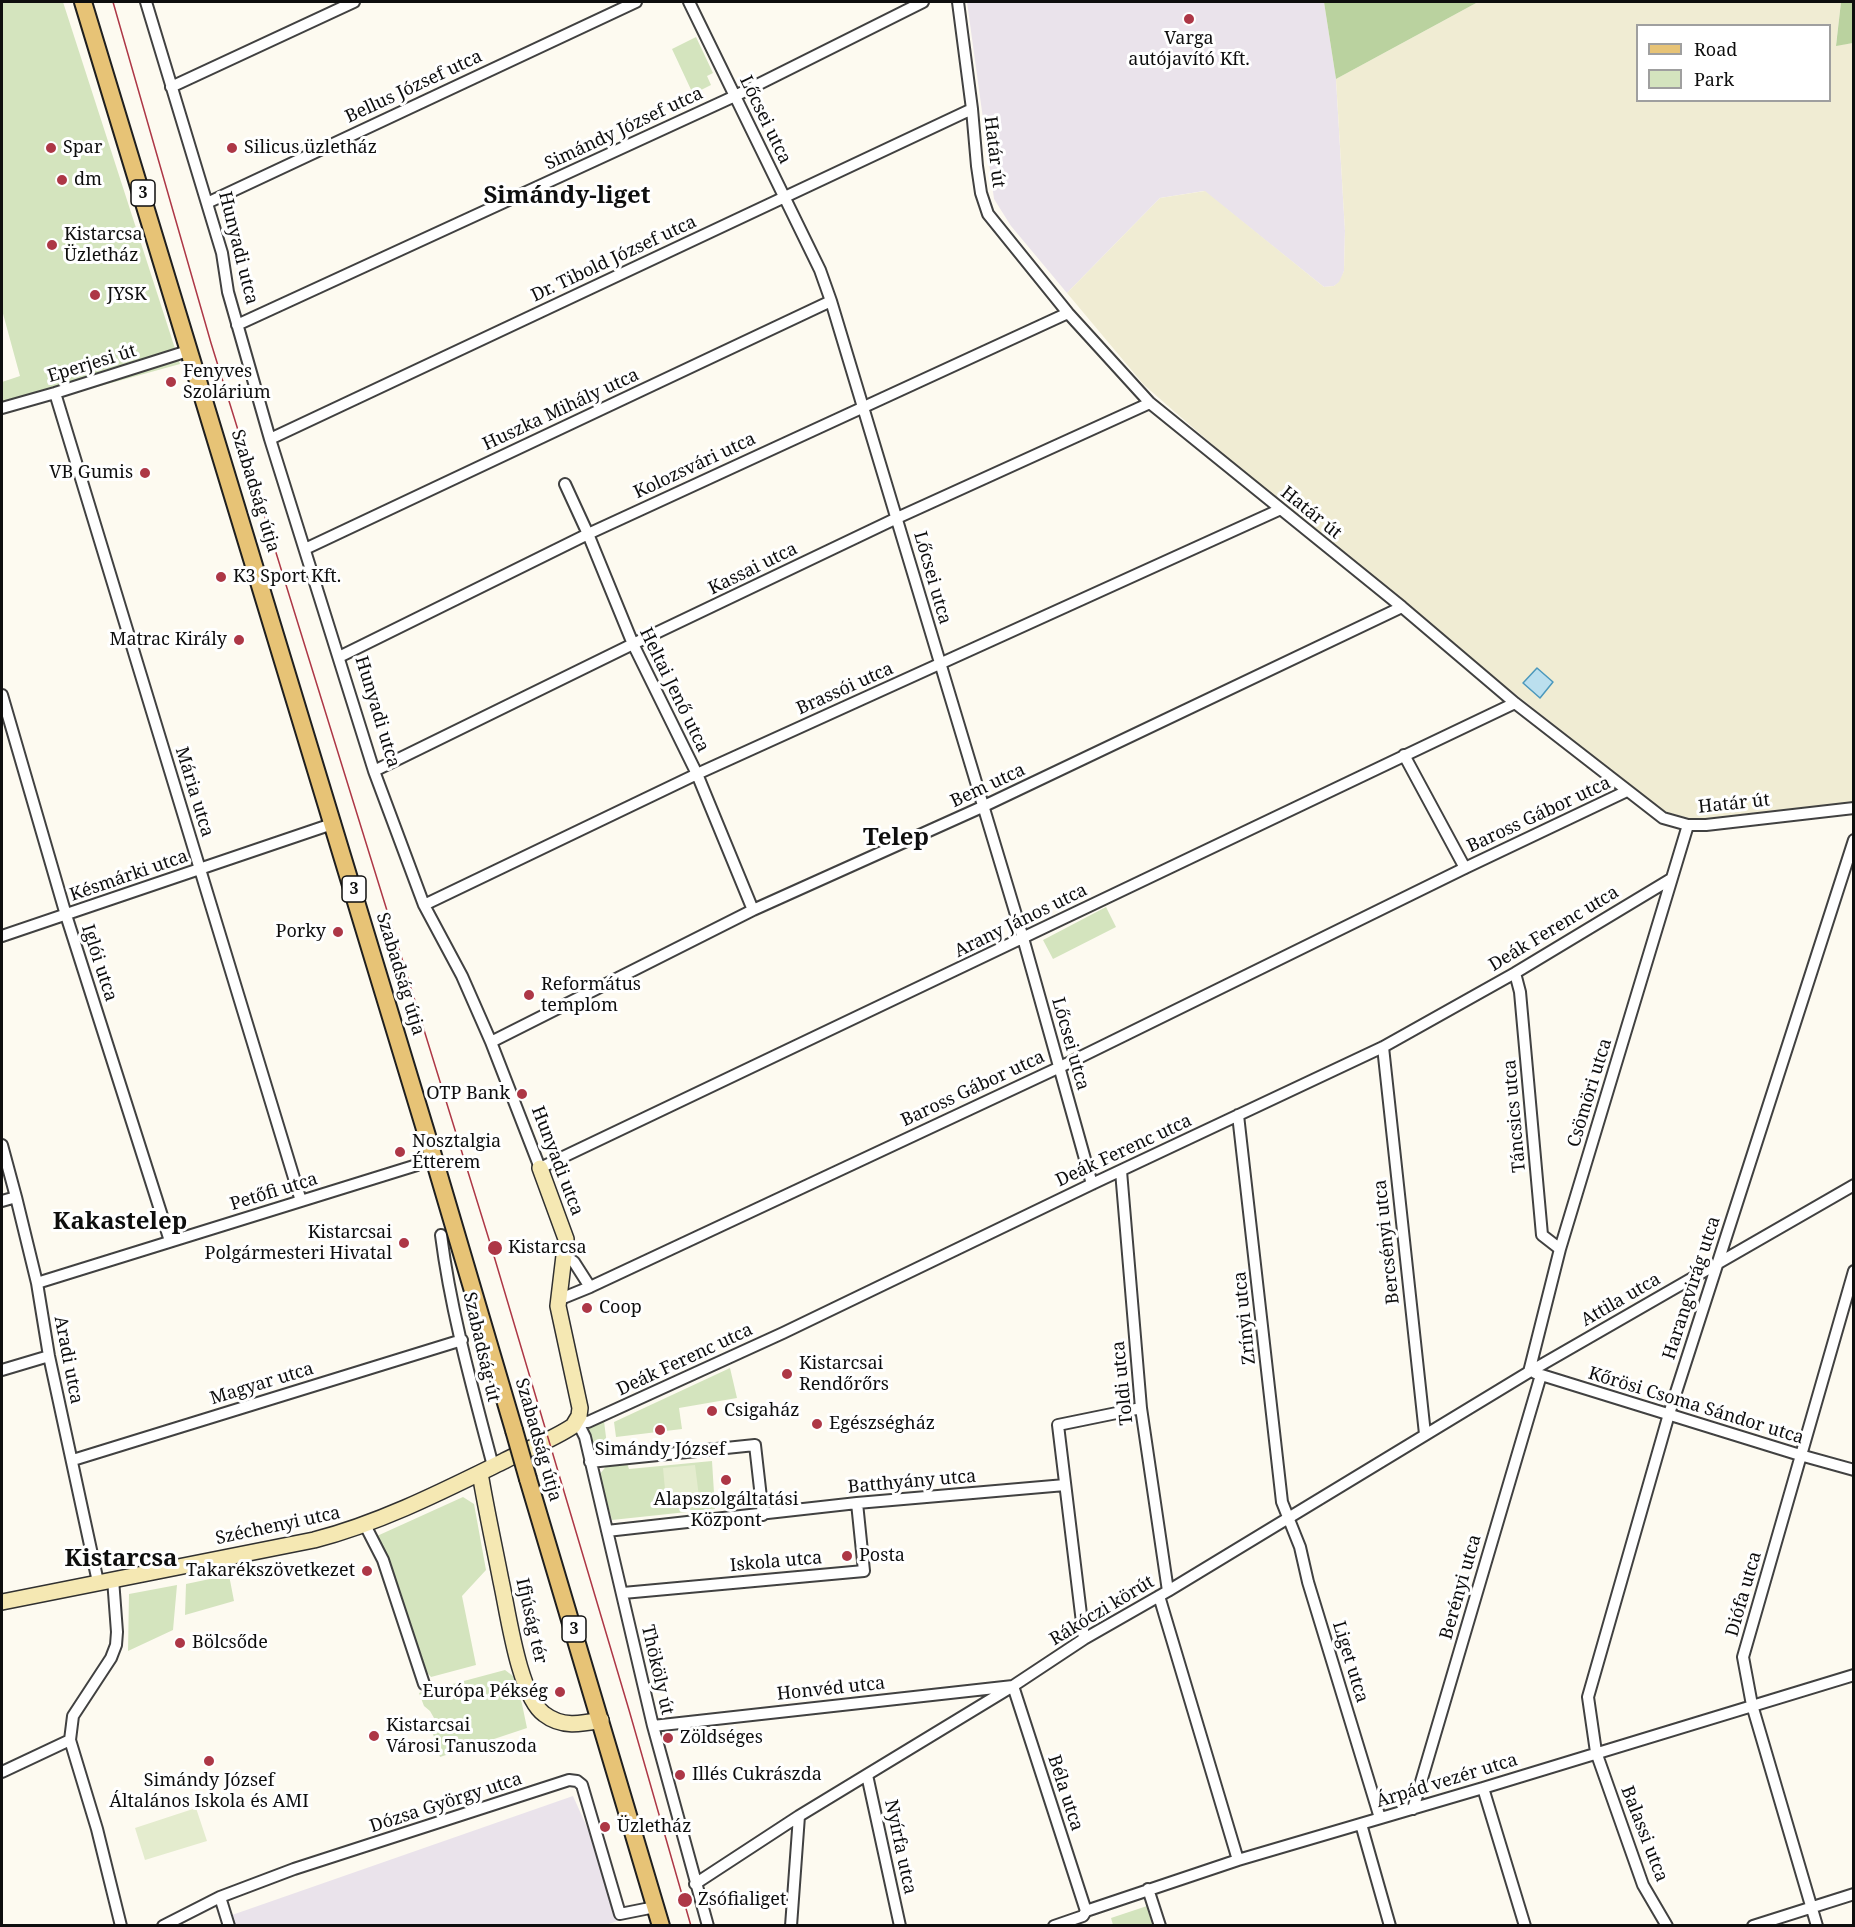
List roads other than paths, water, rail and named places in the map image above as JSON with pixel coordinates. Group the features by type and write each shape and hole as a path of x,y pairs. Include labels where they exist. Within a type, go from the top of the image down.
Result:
{"main road":[{"name":"Szabadság útja","path":"83,2 335,823 662,1926"},
{"name":"Hunyadi utca","path":"540,1168 566,1239 558,1306 579,1400 580,1412 577,1421"},
{"name":"Széchenyi utca","path":"2,1602 314,1540 365,1525 486,1470 565,1431 577,1421"},
{"name":"Ifjúság tér","path":"486,1470 517,1659 530,1694 540,1711 556,1721 579,1724 601,1720"}],"street":[{"name":"Hunyadi utca","path":"146,2 222,253 228,292 270,439 374,771 424,905 462,976 540,1168"},
{"path":"171,87 354,2"},
{"name":"Bellus József utca","path":"207,203 636,2"},
{"name":"Lőcsei utca","path":"689,2 820,270 831,301 1023,938 1092,1184"},
{"name":"Simándy József utca","path":"237,326 735,96 923,2"},
{"name":"Határ út","path":"958,2 978,175 988,214 1068,312 1150,404 1402,607 1515,703 1663,818 1688,825 1706,825 1854,808"},
{"name":"Dr. Tibold József utca","path":"270,439 972,109"},
{"name":"Huszka Mihály utca","path":"305,549 831,301"},
{"name":"Kolozsvári utca","path":"339,657 588,534 1068,312"},
{"name":"Eperjesi út","path":"2,408 191,350"},
{"name":"Mária utca","path":"55,393 301,1201"},
{"name":"Kassai utca","path":"374,771 897,518 1150,404"},
{"name":"Heltai Jenő utca","path":"565,484 633,644 697,774 753,910"},
{"name":"Brassói utca","path":"424,905 697,774 1281,510"},
{"name":"Bem utca","path":"490,1042 753,910 982,807 1402,607"},
{"name":"Iglói utca","path":"2,695 66,915 170,1241"},
{"name":"Arany János utca","path":"540,1168 1515,703"},
{"name":"Baross Gábor utca","path":"1404,755 1465,868"},
{"name":"Baross Gábor utca","path":"558,1300 1060,1067 1627,791"},
{"name":"Késmárki utca","path":"2,936 335,823"},
{"name":"Csömöri utca","path":"1529,1372 1560,1249 1688,825"},
{"name":"Harangvirág utca","path":"1596,1752 1588,1697 1669,1414 1854,840"},
{"name":"Deák Ferenc utca","path":"577,1421 588,1422 773,1338 1383,1047 1515,973 1671,879"},
{"name":"Táncsics utca","path":"1515,973 1520,992 1542,1235 1560,1249"},
{"name":"Bercsényi utca","path":"1383,1047 1425,1434"},
{"name":"Zrínyi utca","path":"1238,1115 1282,1502 1287,1517"},
{"name":"Aradi utca","path":"2,1145 37,1283 49,1356 72,1460 117,1632 116,1645 111,1658 77,1707 71,1725 70,1740"},
{"name":"Petőfi utca","path":"37,1283 417,1165"},
{"name":"Toldi utca","path":"1120,1171 1141,1408 1163,1593 1238,1860"},
{"name":"Attila utca","path":"1529,1372 1854,1185"},
{"path":"2,1202 16,1197"},
{"name":"Szabadság út","path":"441,1235 486,1470"},
{"path":"565,1256 574,1262 590,1287"},
{"name":"Diófa utca","path":"1817,1926 1752,1705 1743,1657 1854,1271"},
{"name":"Magyar utca","path":"72,1460 462,1340"},
{"path":"2,1370 49,1356"},
{"name":"Rákóczi körút","path":"695,1884 799,1816 1013,1686 1084,1639 1529,1372"},
{"name":"Kőrösi Csoma Sándor utca","path":"1529,1372 1854,1470"},
{"name":"Berényi utca","path":"1413,1809 1541,1375"},
{"path":"1084,1639 1058,1425 1141,1408"},
{"name":"Thököly út","path":"577,1421 585,1437 653,1726 708,1926"},
{"path":"590,1462 755,1445 763,1515"},
{"name":"Batthyány utca","path":"607,1531 857,1503 1065,1485"},
{"name":"Iskola utca","path":"623,1593 864,1571 857,1503"},
{"name":"Liget utca","path":"1287,1517 1300,1547 1308,1582 1380,1818"},
{"path":"365,1525 383,1560 424,1684"},
{"name":"Árpád vezér utca","path":"1054,1926 1083,1916 1086,1911 1238,1860 1854,1675"},
{"name":"Honvéd utca","path":"653,1726 1013,1686"},
{"name":"Béla utca","path":"1013,1686 1086,1911"},
{"path":"2,1772 70,1740 97,1829 121,1926"},
{"name":"Balassi utca","path":"1596,1752 1643,1885 1667,1926"},
{"name":"Nyírfa utca","path":"867,1775 900,1926"},
{"name":"Dózsa György utca","path":"163,1926 220,1897 294,1869 569,1780 582,1785 620,1914 656,1907"},
{"path":"1482,1788 1525,1926"},
{"path":"791,1926 799,1816"},
{"path":"1361,1824 1390,1926"},
{"path":"1148,1889 1160,1926"},
{"path":"1753,1926 1854,1894"},
{"path":"220,1897 229,1926"}],"water":[{"path":"1537,668 1553,682 1540,698 1523,683"}],"tram line":[{"path":"113,2 211,343 491,1246 691,1926"}],"place":[{"name":"Varga autójavító Kft.","path":"1189,19"},
{"name":"Spar","path":"51,148"},
{"name":"Silicus üzletház","path":"232,148"},
{"name":"dm","path":"62,180"},
{"name":"Kistarcsa Üzletház","path":"52,245"},
{"name":"JYSK","path":"95,295"},
{"name":"Fenyves Szolárium","path":"171,382"},
{"name":"VB Gumis","path":"145,473"},
{"name":"K3 Sport Kft.","path":"221,577"},
{"name":"Matrac Király","path":"239,640"},
{"name":"Porky","path":"338,932"},
{"name":"Református templom","path":"529,995"},
{"name":"OTP Bank","path":"522,1094"},
{"name":"Nosztalgia Étterem","path":"400,1152"},
{"name":"Kistarcsai Polgármesteri Hivatal","path":"404,1243"},
{"name":"Kistarcsa","path":"495,1248"},
{"name":"Coop","path":"587,1308"},
{"name":"Kistarcsai Rendőrőrs","path":"787,1374"},
{"name":"Csigaház","path":"712,1411"},
{"name":"Egészségház","path":"817,1424"},
{"name":"Simándy József","path":"660,1430"},
{"name":"Alapszolgáltatási Központ","path":"726,1480"},
{"name":"Posta","path":"847,1556"},
{"name":"Takarékszövetkezet","path":"367,1571"},
{"name":"Bölcsőde","path":"180,1643"},
{"name":"Európa Pékség","path":"560,1692"},
{"name":"Kistarcsai Városi Tanuszoda","path":"374,1736"},
{"name":"Zöldséges","path":"668,1738"},
{"name":"Simándy József Általános Iskola és AMI","path":"209,1761"},
{"name":"Illés Cukrászda","path":"680,1775"},
{"name":"Üzletház","path":"605,1827"},
{"name":"Zsófialiget","path":"685,1900"}],"district":[{"name":"Simándy-liget","path":"567,196"},
{"name":"Telep","path":"896,838"},
{"name":"Kakastelep","path":"120,1222"},
{"name":"Kistarcsa","path":"121,1559"}]}
